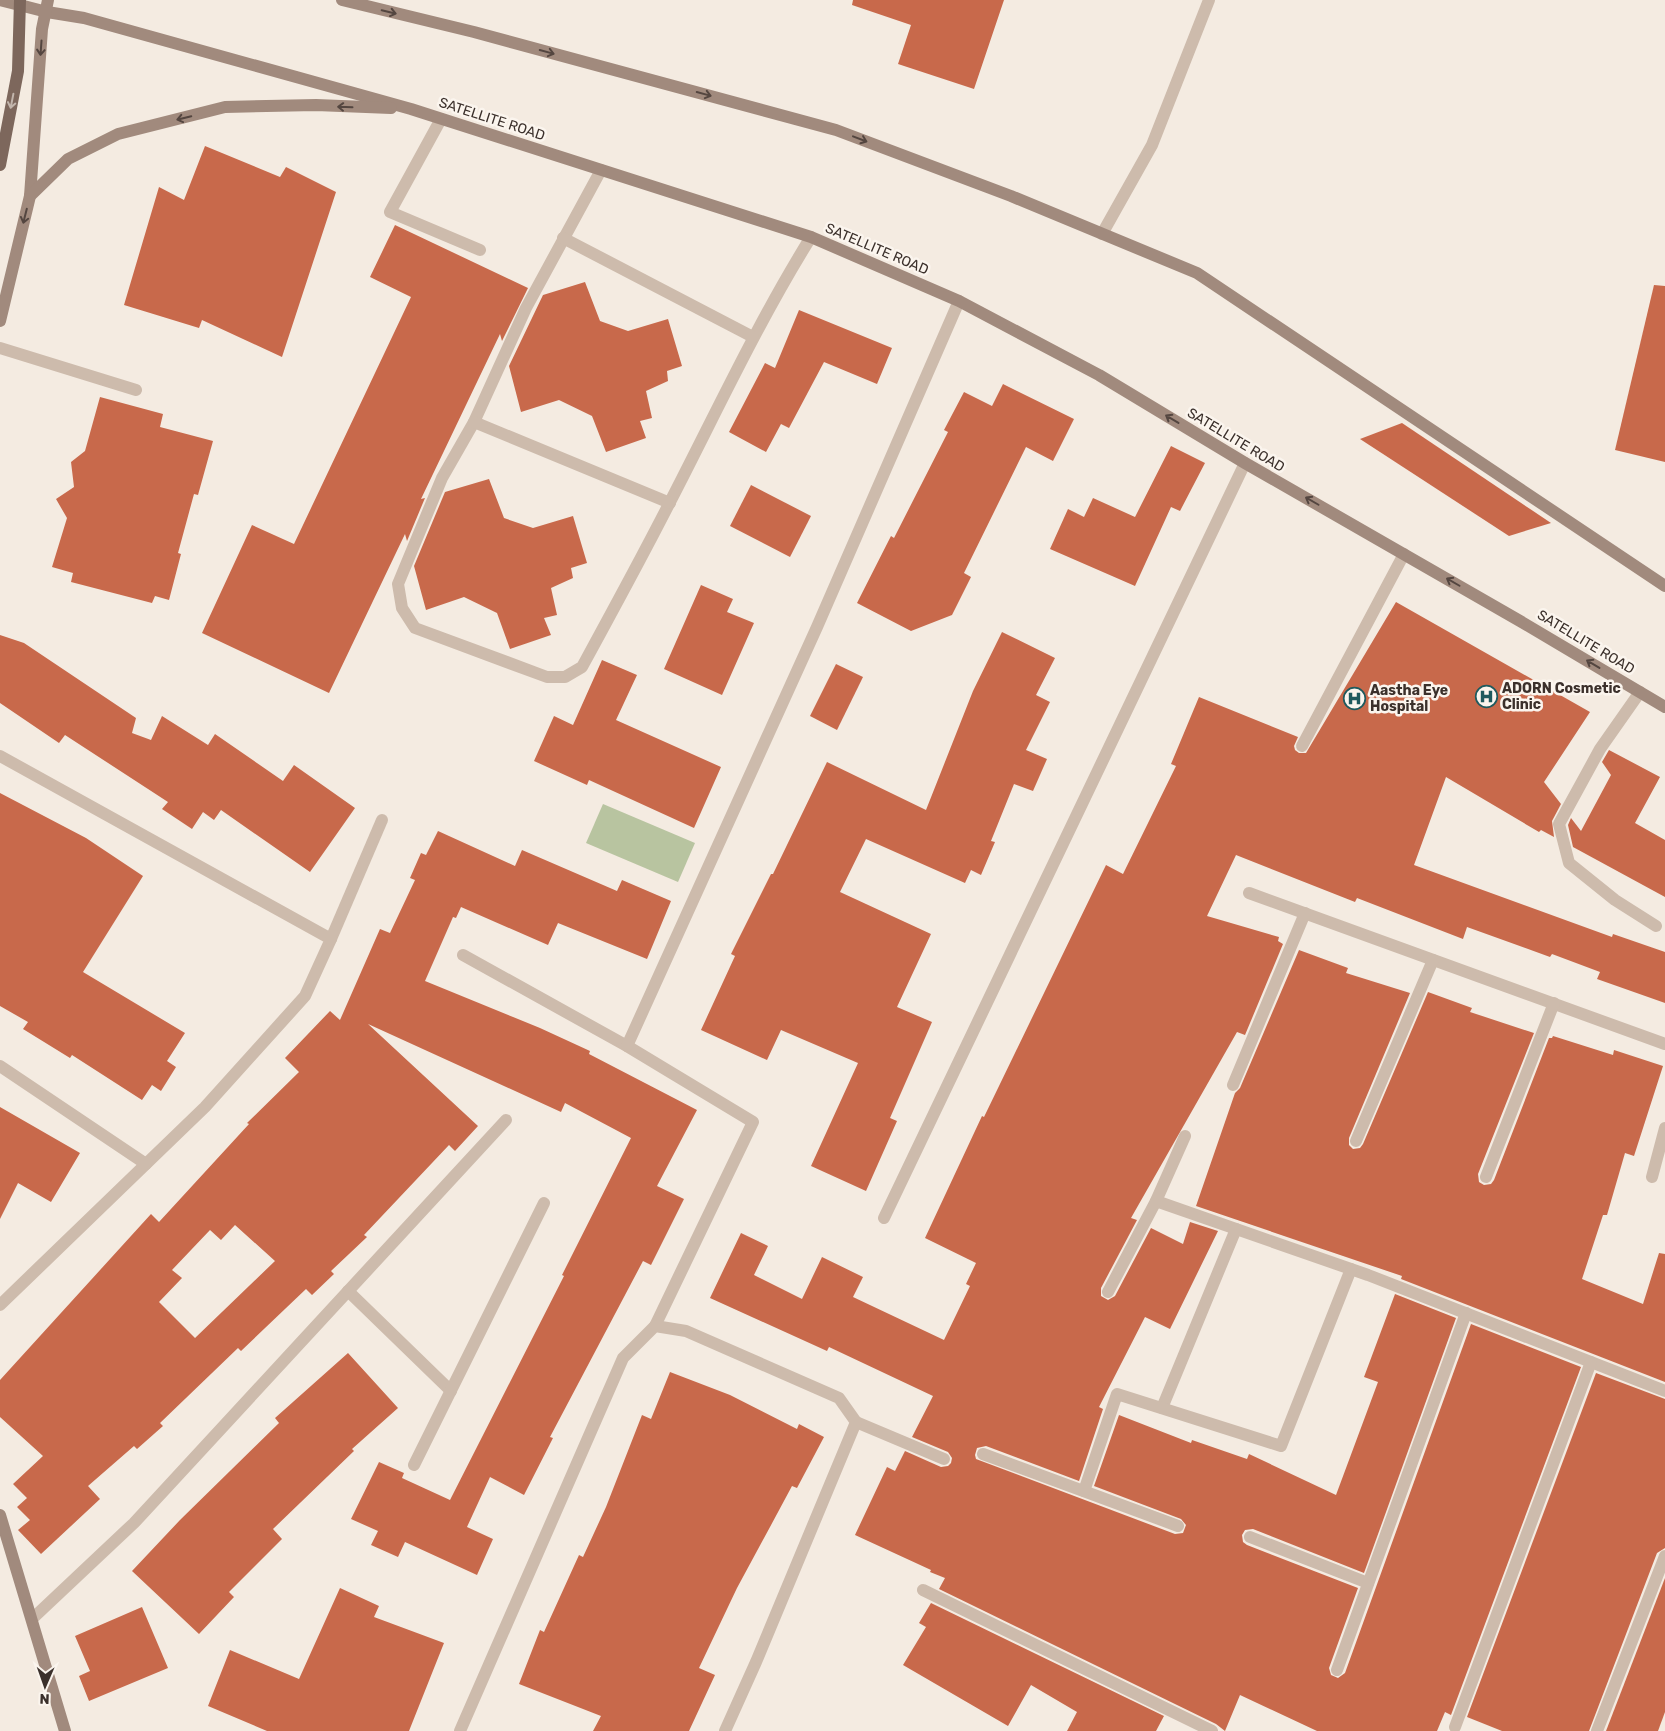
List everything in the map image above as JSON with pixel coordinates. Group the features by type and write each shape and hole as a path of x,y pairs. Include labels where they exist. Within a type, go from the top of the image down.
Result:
{"main road":[{"name":"SATELLITE ROAD","path":"0,0 48,6 411,109 811,237 959,301 1099,375 1245,463 1665,707"},
{"path":"0,165 18,71 20,0"},
{"path":"342,0 474,32 836,130 1011,196 1197,272 1665,586"},
{"path":"0,321 30,196 42,29 48,6"},
{"path":"30,196 68,160 118,134 225,107 316,105 411,109"},
{"path":"0,1515 65,1731"}],"street":[{"path":"1102,234 1152,145 1209,0"},
{"path":"441,119 390,212 480,250"},
{"path":"601,170 526,308 474,422 442,478 398,584 402,608 415,628 547,677 565,677 582,667 670,503 753,337 777,292 811,237"},
{"path":"563,238 753,337"},
{"path":"627,1046 817,627 959,301"},
{"path":"0,348 136,390"},
{"path":"474,422 670,503"},
{"path":"884,1218 1245,463"},
{"path":"1302,746 1404,554"},
{"path":"1640,692 1600,749 1559,824 1568,863 1616,900 1656,926"},
{"path":"0,756 331,939"},
{"path":"0,1305 205,1108 305,996 382,820"},
{"path":"1249,893 1665,1044"},
{"path":"1233,1085 1305,913"},
{"path":"460,1731 623,1358 655,1326 753,1122 627,1046 463,955"},
{"path":"1356,1141 1433,960"},
{"path":"1486,1177 1554,1003"},
{"path":"0,1066 146,1164"},
{"path":"32,1620 134,1523 506,1120"},
{"path":"1652,1177 1665,1128"},
{"path":"1108,1292 1156,1201 1185,1136"},
{"path":"1156,1201 1351,1269 1665,1391"},
{"path":"414,1465 544,1202"},
{"path":"1162,1408 1236,1229"},
{"path":"1084,1492 1117,1394 1282,1446 1351,1269"},
{"path":"348,1291 451,1391"},
{"path":"1336,1670 1466,1314"},
{"path":"655,1326 686,1331 839,1398 856,1422 944,1459"},
{"path":"1454,1727 1591,1362"},
{"path":"725,1731 760,1653 856,1422"},
{"path":"983,1454 1178,1526"},
{"path":"1250,1538 1368,1583"},
{"path":"1597,1731 1665,1556"},
{"path":"923,1590 1212,1731"}],"green space":[{"path":"603,804 695,843 678,882 586,843"}],"building":[{"path":"853,0 1004,0 974,89 898,64 911,25 852,5"},
{"path":"205,146 280,177 286,167 336,192 282,357 202,320 199,328 124,305 159,187 184,200"},
{"path":"395,225 528,288 502,341 500,334 421,499 425,498 407,541 405,534 329,693 202,633 252,525 294,544 411,297 370,277"},
{"path":"585,282 600,321 628,331 668,319 682,366 667,371 668,381 646,391 652,418 640,421 646,438 606,452 592,416 559,400 521,412 509,366 543,295"},
{"path":"1654,285 1665,286 1665,462 1615,450"},
{"path":"799,310 892,348 877,384 824,362 789,428 781,424 766,452 729,432 765,363 775,368"},
{"path":"1003,384 1074,419 1053,461 1026,447 964,573 971,577 952,615 911,631 857,603 891,536 894,538 948,432 944,430 964,392 992,406"},
{"path":"100,397 163,414 160,427 213,441 198,495 194,494 178,553 181,554 169,600 155,596 152,603 71,582 73,573 52,567 67,518 56,499 74,487 71,462 85,451"},
{"path":"1402,423 1551,523 1509,536 1360,439"},
{"path":"1171,446 1205,463 1180,511 1171,507 1135,586 1050,549 1068,509 1084,517 1093,498 1135,517"},
{"path":"489,479 504,518 533,528 573,516 587,563 571,568 573,578 551,588 557,615 544,618 551,635 510,649 497,613 464,597 426,610 414,566 445,492"},
{"path":"751,485 811,516 790,557 730,526"},
{"path":"701,585 733,599 727,612 754,623 722,695 664,669"},
{"path":"1396,602 1590,712 1544,782 1561,804 1552,821 1554,837 1541,830 1539,832 1446,777 1414,865 1612,937 1613,934 1665,952 1665,1003 1597,979 1600,972 1552,954 1550,957 1467,927 1463,939 1357,898 1355,902 1236,855 1207,916 1279,937 1278,941 1283,944 1245,1035 1237,1032 1131,1218 1137,1220 1101,1288 1101,1296 1108,1300 1115,1296 1151,1228 1183,1244 1190,1222 1218,1231 1170,1329 1145,1317 1099,1407 1103,1409 1079,1481 986,1446 977,1448 976,1459 1175,1534 1183,1533 1186,1525 1181,1519 1094,1486 1119,1415 1191,1443 1192,1440 1247,1459 1249,1454 1336,1495 1378,1382 1364,1377 1395,1294 1456,1318 1364,1573 1253,1529 1245,1530 1242,1535 1243,1542 1247,1545 1358,1588 1329,1668 1331,1675 1338,1678 1345,1673 1471,1324 1581,1367 1451,1715 1445,1712 1437,1731 1317,1731 1240,1695 1225,1731 1216,1724 939,1589 945,1578 855,1535 887,1467 895,1471 905,1451 941,1467 948,1466 951,1463 952,1458 948,1452 912,1437 933,1396 829,1347 827,1351 710,1298 741,1233 768,1246 754,1275 802,1299 822,1257 863,1277 853,1297 944,1340 970,1286 966,1284 976,1263 925,1238 982,1116 984,1117 1106,865 1123,874 1176,766 1171,764 1199,697 1298,737 1294,746 1295,750 1299,753 1306,753"},
{"path":"1002,632 1055,658 1036,695 1050,702 1026,750 1047,759 1033,791 1014,784 991,841 995,842 981,875 971,870 965,883 866,839 840,892 931,934 897,1007 932,1022 890,1118 897,1121 866,1191 811,1166 858,1063 781,1030 767,1060 701,1030 735,956 731,954 771,874 773,874 827,762 926,810 973,691"},
{"path":"0,635 24,643 136,718 132,733 151,740 162,716 208,745 215,734 283,781 294,765 355,808 310,872 221,810 214,820 203,812 192,829 162,809 168,802 65,735 59,743 0,703"},
{"path":"602,660 637,675 616,720 721,767 694,828 589,780 587,785 534,761 554,716 573,725"},
{"path":"836,664 863,677 837,730 810,716"},
{"path":"1609,750 1660,777 1635,823 1665,840 1665,897 1573,847 1568,825 1571,818 1581,831 1611,775 1602,762"},
{"path":"0,793 86,838 143,876 83,972 185,1033 167,1061 176,1067 161,1091 152,1085 142,1100 72,1055 70,1058 23,1029 28,1022 0,1006"},
{"path":"438,831 515,866 522,850 617,891 622,880 671,901 647,959 558,923 548,945 461,907 456,918 453,917 425,981 540,1028 590,1051 589,1054 697,1110 657,1186 684,1199 651,1265 643,1261 550,1437 553,1438 524,1495 490,1477 467,1527 493,1539 477,1575 405,1542 398,1557 371,1545 378,1531 351,1519 379,1462 404,1473 402,1478 450,1500 564,1276 562,1275 631,1138 565,1103 561,1112 368,1024 478,1126 455,1151 449,1145 364,1235 367,1237 331,1271 334,1274 312,1295 306,1289 241,1351 238,1348 160,1423 163,1426 137,1449 134,1446 88,1486 100,1499 41,1554 18,1530 30,1520 17,1507 27,1498 13,1484 43,1456 0,1417 0,1380 151,1214 159,1222 249,1124 247,1123 299,1072 285,1058 330,1011 340,1020 380,929 390,933 415,880 410,878 421,853 426,855","holes":["235,1225 275,1261 195,1338 159,1302 182,1278 172,1270 210,1230 221,1240"]},
{"path":"1299,950 1348,968 1346,973 1410,993 1349,1138 1349,1145 1353,1149 1360,1148 1363,1144 1428,992 1472,1008 1470,1012 1534,1033 1478,1174 1479,1182 1484,1185 1491,1184 1494,1180 1549,1038 1553,1036 1613,1055 1614,1050 1663,1066 1634,1156 1625,1153 1607,1215 1603,1215 1582,1279 1643,1304 1659,1253 1665,1254 1665,1382 1401,1279 1402,1276 1196,1206 1235,1093 1240,1088"},
{"path":"0,1107 80,1153 51,1202 18,1183 0,1219"},
{"path":"348,1353 398,1408 352,1449 354,1451 273,1529 282,1539 229,1592 234,1597 199,1634 132,1571 180,1520 279,1423 275,1418"},
{"path":"670,1372 730,1395 797,1429 799,1424 824,1437 797,1488 792,1486 737,1588 699,1668 715,1675 689,1731 593,1731 601,1716 519,1684 540,1630 544,1632 579,1555 583,1557 606,1507 642,1415 651,1419"},
{"path":"1596,1373 1665,1399 1665,1548 1657,1553 1589,1731 1502,1731 1467,1717"},
{"path":"1665,1578 1665,1712 1658,1731 1606,1731"},
{"path":"340,1588 379,1606 374,1617 444,1643 409,1731 267,1731 208,1706 230,1650 299,1679"},
{"path":"931,1603 1164,1716 1156,1731 1067,1731 1077,1712 1031,1685 1008,1726 903,1665 926,1627 919,1623"},
{"path":"142,1607 168,1668 89,1701 79,1676 90,1671 75,1636"}],"place":[{"name":"ADORN Cosmetic Clinic","path":"1486,696"},
{"name":"Aastha Eye Hospital","path":"1354,698"}]}
